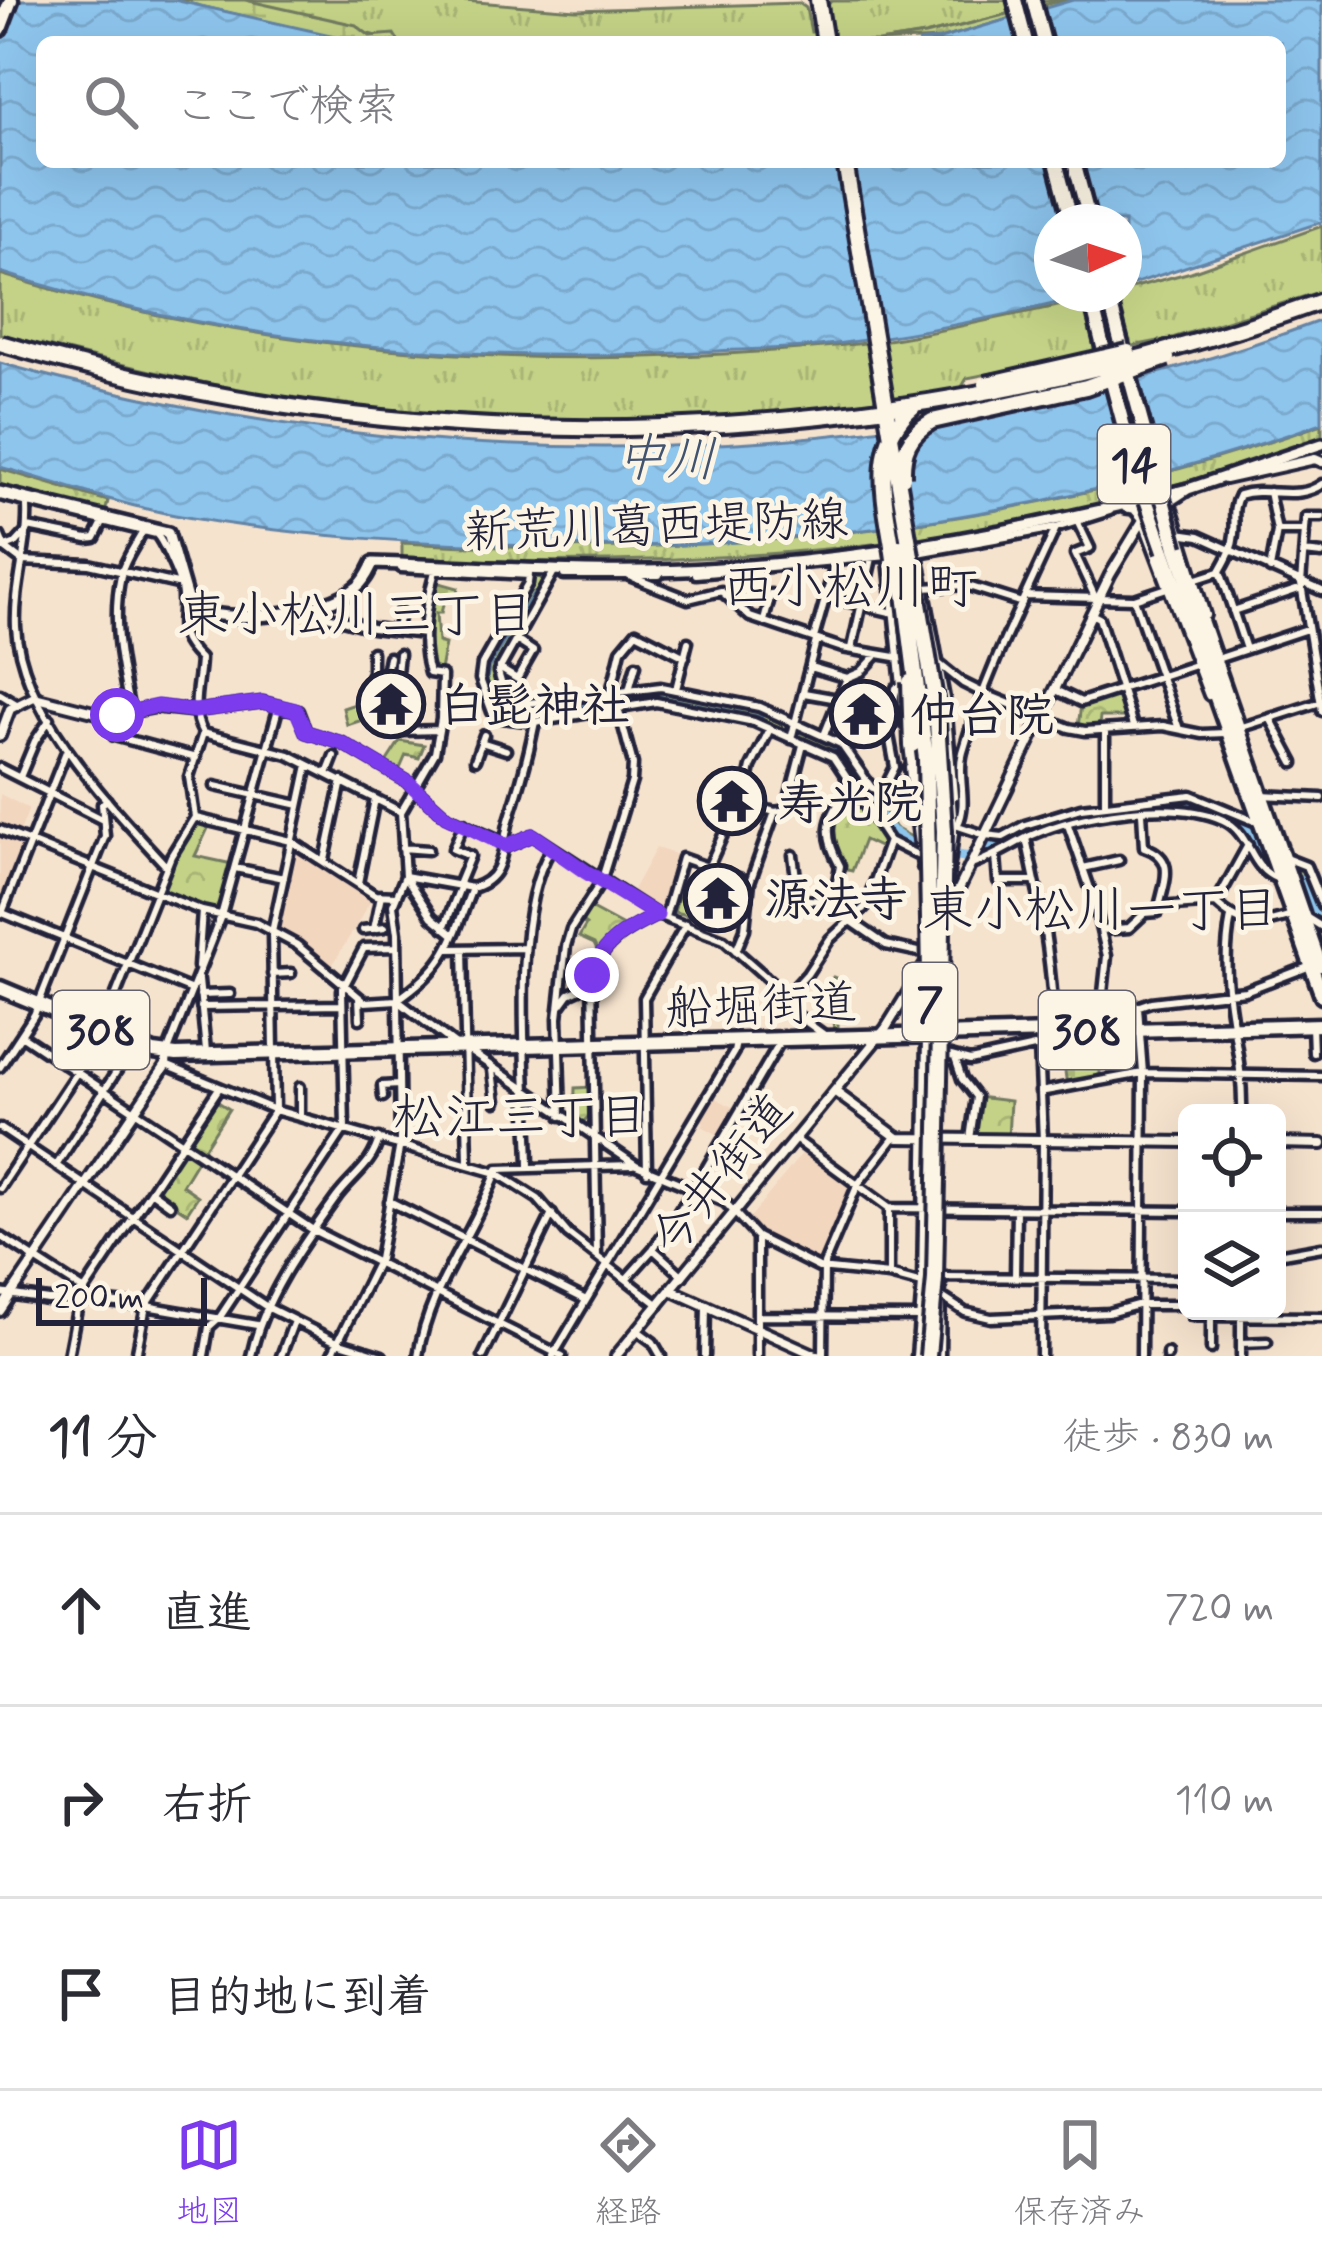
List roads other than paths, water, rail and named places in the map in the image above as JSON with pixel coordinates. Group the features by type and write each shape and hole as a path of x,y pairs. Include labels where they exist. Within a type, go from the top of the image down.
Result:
{"highway":[{"path":"814,0 820,36"},
{"name":"7","path":"841,168 915,552 936,705 944,831 935,1279 928,1356"},
{"name":"7","path":"841,168 914,649 929,1195 928,1356"},
{"path":"915,552 902,463 918,430 940,418 1086,387 1322,304"},
{"path":"0,347 184,388 352,415 615,430 787,421 934,402 1089,371 1322,304"},
{"path":"921,810 883,482 886,443 902,416 946,392 1244,326"},
{"path":"0,347 166,392 309,417 396,427 593,437 725,434 840,423 1017,394 1167,358"},
{"path":"914,649 930,754 927,893"},
{"path":"906,689 916,797 936,922"},
{"path":"936,705 948,759 951,857 946,884"}],"main road":[{"path":"0,10 7,0"},
{"path":"0,28 7,0"},
{"path":"1016,0 1025,36"},
{"path":"1033,0 1042,36"},
{"path":"1058,168 1067,204"},
{"path":"1076,168 1086,204"},
{"name":"14","path":"1094,312 1135,469 1170,550 1262,823 1280,857"},
{"name":"14","path":"1113,312 1170,550"},
{"name":"新荒川葛西堤防線","path":"371,566 373,562 555,572 717,569 915,552 1106,511 1320,455"},
{"name":"新荒川葛西堤防線","path":"1169,502 1188,489"},
{"path":"0,494 164,531 170,536 188,606 196,611 249,616 302,609 354,590 371,566"},
{"name":"新荒川葛西堤防線","path":"1106,511 1131,507 1143,519"},
{"name":"14","path":"1231,723 1262,795 1284,879 1319,970 1322,997"},
{"name":"船堀街道","path":"0,988 166,1060 206,1055 1055,1031 1099,1025 1141,1029 1317,1026"}],"street":[{"path":"1194,580 1220,571 1232,550 1232,508 1239,495 1310,493 1322,484"},
{"path":"1269,492 1277,531 1270,569"},
{"path":"0,494 162,539 181,584 179,631 200,659 194,693 202,734 189,776 195,818 167,867 102,1030 0,1188"},
{"path":"1169,502 1220,658 1231,723"},
{"path":"27,505 28,528 15,599 18,650 67,749 167,867"},
{"path":"1106,511 1056,528 915,552 940,663 951,740 956,825 951,857 957,872 1026,838 1068,825 1142,812 1192,810 1242,832 1259,868 1284,879"},
{"path":"629,577 688,599 721,591 742,612 874,657 940,663 963,683 1069,728 1179,729 1270,718 1321,705 1302,586 1306,517 1322,517"},
{"path":"1143,519 1195,665 1231,723"},
{"name":"今井街道","path":"616,1356 880,1035 927,961 936,922 971,865 1091,614 1143,519"},
{"path":"1078,523 1090,548 1075,554 1098,600"},
{"path":"28,528 87,539 95,538 102,524"},
{"path":"3,548 16,543 28,528"},
{"path":"956,825 964,807 959,770 962,754 983,693 1056,528"},
{"path":"130,711 117,648 121,572 143,531"},
{"path":"1277,531 1305,531"},
{"path":"1178,532 1232,550 1302,586 1322,591"},
{"path":"0,536 3,548 22,561 88,565 181,584"},
{"path":"1304,552 1322,554"},
{"path":"882,793 895,767 889,735 896,688 906,689 890,554 835,564 629,577 555,572 500,668 499,683 507,702 614,698 656,702 747,719 770,731 824,735 841,744 871,787 882,793 921,810 920,842 927,866"},
{"path":"852,650 872,558"},
{"path":"794,731 835,564"},
{"path":"371,566 529,575 482,664 480,679 495,714 535,722 629,690 676,689 759,707 794,731 803,745 833,757 890,841 927,866"},
{"path":"331,1356 378,1262 400,1144 396,896 405,876 401,812 433,758 439,730 442,676 429,673 426,667 424,634 435,571"},
{"path":"1220,571 1246,649"},
{"path":"925,588 965,585 1024,599 1098,600 1135,599 1167,588"},
{"path":"1234,611 1302,586"},
{"path":"764,621 771,594"},
{"path":"828,597 895,614"},
{"path":"1135,599 1179,729"},
{"path":"302,609 424,634"},
{"path":"397,631 400,611"},
{"path":"1091,614 1099,618 1134,727"},
{"path":"1220,658 1308,629"},
{"path":"561,1115 558,1008 571,929 601,880 632,781 633,764 614,698 621,650 636,632 685,657"},
{"path":"500,668 517,679 533,651 516,640"},
{"path":"676,689 688,642"},
{"path":"1312,653 1322,651"},
{"path":"372,652 372,676"},
{"path":"397,673 398,654"},
{"path":"386,674 388,657"},
{"path":"810,667 847,678 861,672 874,657"},
{"path":"629,690 636,665"},
{"path":"1056,690 1081,702 1195,665"},
{"path":"824,735 847,678"},
{"path":"804,693 838,699"},
{"path":"0,694 18,705"},
{"path":"0,736 10,709 38,698 117,715 167,706 195,711 262,702 298,711 306,732 342,743 413,787 446,816 507,845 533,835 661,916 724,940 785,998 794,1013 825,1037"},
{"path":"383,721 406,707"},
{"path":"0,1311 166,1060 222,914 278,709"},
{"path":"117,715 114,736 196,758"},
{"path":"394,716 402,731 439,730"},
{"path":"1270,718 1294,763"},
{"path":"20,777 50,719"},
{"path":"405,876 472,888 490,879 507,845 508,822 525,780 535,722"},
{"path":"1105,803 1106,730"},
{"path":"710,866 743,803 752,766 770,731"},
{"path":"202,734 267,748 401,812"},
{"path":"475,760 483,738 506,750"},
{"path":"743,803 775,812 789,808 796,759 803,745"},
{"path":"67,749 0,914 192,990"},
{"path":"327,774 334,756"},
{"path":"136,1356 146,1306 275,1110 272,932 308,765"},
{"path":"0,768 103,820"},
{"path":"324,861 342,782"},
{"path":"215,786 299,805"},
{"path":"832,907 840,866 831,850 829,819 852,786"},
{"path":"956,825 1003,837 1050,816 1105,803 1191,795 1237,812 1254,824 1262,823"},
{"path":"1262,795 1322,798"},
{"path":"358,884 376,799"},
{"path":"0,1067 38,1004 64,940 105,836 102,804 106,800"},
{"path":"736,951 745,929 750,882 775,812"},
{"path":"1102,930 1129,928 1145,913 1158,912 1165,861 1159,852 1144,847 1142,812"},
{"path":"195,818 291,841 358,884 396,896"},
{"path":"444,928 470,856 453,849 464,824"},
{"path":"1068,825 1107,956 1099,1025"},
{"path":"0,830 202,911 245,918 297,945 365,1002 397,1000 430,977 448,950 472,888"},
{"path":"943,1054 970,1061 1039,1046 1054,1038 1047,928 1026,838"},
{"path":"785,998 874,890 890,841"},
{"path":"1216,904 1248,845"},
{"path":"402,848 428,850"},
{"path":"529,1167 524,948 541,863 550,849"},
{"path":"793,855 799,899 822,901 886,945 923,953 927,961"},
{"path":"996,856 998,881 1035,881"},
{"path":"1280,857 1306,866 1318,881 1322,904"},
{"path":"661,916 682,858 750,882"},
{"path":"1083,868 1119,860"},
{"path":"235,868 284,878"},
{"path":"405,876 454,935"},
{"path":"928,1356 920,1317 927,961 946,884"},
{"path":"927,893 936,922 943,1054 940,1330 928,1356"},
{"path":"374,929 381,895"},
{"path":"1159,907 1216,904 1231,917 1262,925 1298,915 1322,927"},
{"path":"202,911 198,974 206,1055"},
{"path":"597,1255 593,967 602,951 627,928 661,916"},
{"path":"1231,917 1224,953 1225,991 1243,1075 1243,1104"},
{"path":"647,1172 644,998 686,924"},
{"path":"363,930 385,927"},
{"path":"204,1356 209,1327 345,1128 345,986 364,948 397,947"},
{"path":"448,950 524,948"},
{"path":"464,949 468,1162"},
{"path":"1099,1025 1138,1007 1245,991 1319,970"},
{"path":"272,974 291,973"},
{"path":"558,1008 569,994 591,984"},
{"path":"200,995 230,994"},
{"path":"359,997 360,1019"},
{"path":"397,1000 647,1172 724,1202 757,1238 824,1269 889,1275 922,1284 965,1312 991,1318 1108,1313 1141,1305 1178,1307"},
{"path":"201,1007 342,1005"},
{"path":"1138,1007 1143,1073 1141,1356"},
{"path":"1312,1052 1317,1026"},
{"path":"21,1036 313,1230 557,1354 736,1042"},
{"path":"626,1278 694,1189 781,1040"},
{"path":"56,1166 134,1044"},
{"path":"1039,1046 1041,1356"},
{"path":"956,1058 962,1079 976,1097 970,1139"},
{"path":"166,1060 275,1110 497,1173 520,1186 568,1234 659,1305"},
{"path":"492,1069 496,1102"},
{"path":"1040,1092 1143,1073 1322,1076"},
{"path":"383,1097 382,1086 399,1085"},
{"path":"300,1087 300,1117"},
{"path":"68,1356 79,1299 219,1088"},
{"path":"834,1091 894,1138 1178,1142"},
{"path":"0,1128 267,1306 337,1342 382,1356"},
{"path":"251,1356 257,1325 267,1306 313,1230 375,1157 380,1138"},
{"path":"670,1290 820,1356 824,1269 858,1184 894,1138"},
{"path":"795,1139 890,1208 1178,1211"},
{"path":"1286,1143 1322,1144"},
{"path":"418,1356 437,1293 498,1169 636,1165"},
{"path":"152,1192 170,1204"},
{"path":"389,1201 586,1300"},
{"path":"889,1275 890,1208"},
{"path":"1015,1276 1016,1209"},
{"path":"1286,1212 1322,1213"},
{"path":"484,1356 552,1214"},
{"path":"0,1236 85,1291"},
{"path":"757,1238 757,1356"},
{"path":"1286,1253 1322,1247"},
{"path":"652,1249 682,1276"},
{"path":"942,1276 1178,1279"},
{"path":"0,1293 146,1306 257,1325"},
{"path":"706,1306 706,1356"},
{"path":"757,1316 920,1317"},
{"path":"1286,1316 1322,1317"},
{"path":"1211,1320 1211,1349"},
{"path":"1240,1320 1240,1356"},
{"path":"281,1356 295,1321"},
{"path":"638,1331 661,1356"},
{"path":"1240,1342 1267,1342"}],"water":[{"path":"0,0 174,0 335,36 36,36 36,168 1286,168 1286,36 950,36 1073,0 1322,0 1322,222 1142,281 1142,204 1034,204 1034,308 822,346 537,355 446,352 265,333 87,297 0,272"},
{"name":"中川","path":"1322,320 1322,423 1131,481 1033,503 836,533 637,546 355,538 175,515 0,467 0,363 164,402 330,430 497,444 665,446 832,435 998,410 1162,372"}],"waterway":[{"path":"534,592 489,667 487,680 499,707 532,713 654,695 762,717"},
{"path":"836,751 891,831 918,849 967,857 1057,821"},
{"path":"1120,808 1189,804 1224,811 1250,831 1260,859 1301,880 1309,902 1322,913"}],"place":[{"name":"白髭神社","path":"391,704"},
{"name":"仲台院","path":"864,714"},
{"name":"寿光院","path":"732,801"},
{"name":"源法寺","path":"718,898"}],"district":[{"name":"西小松川町","path":"850,585"},
{"name":"東小松川三丁目","path":"356,613"},
{"name":"東小松川一丁目","path":"1101,908"},
{"name":"松江三丁目","path":"521,1115"}]}
